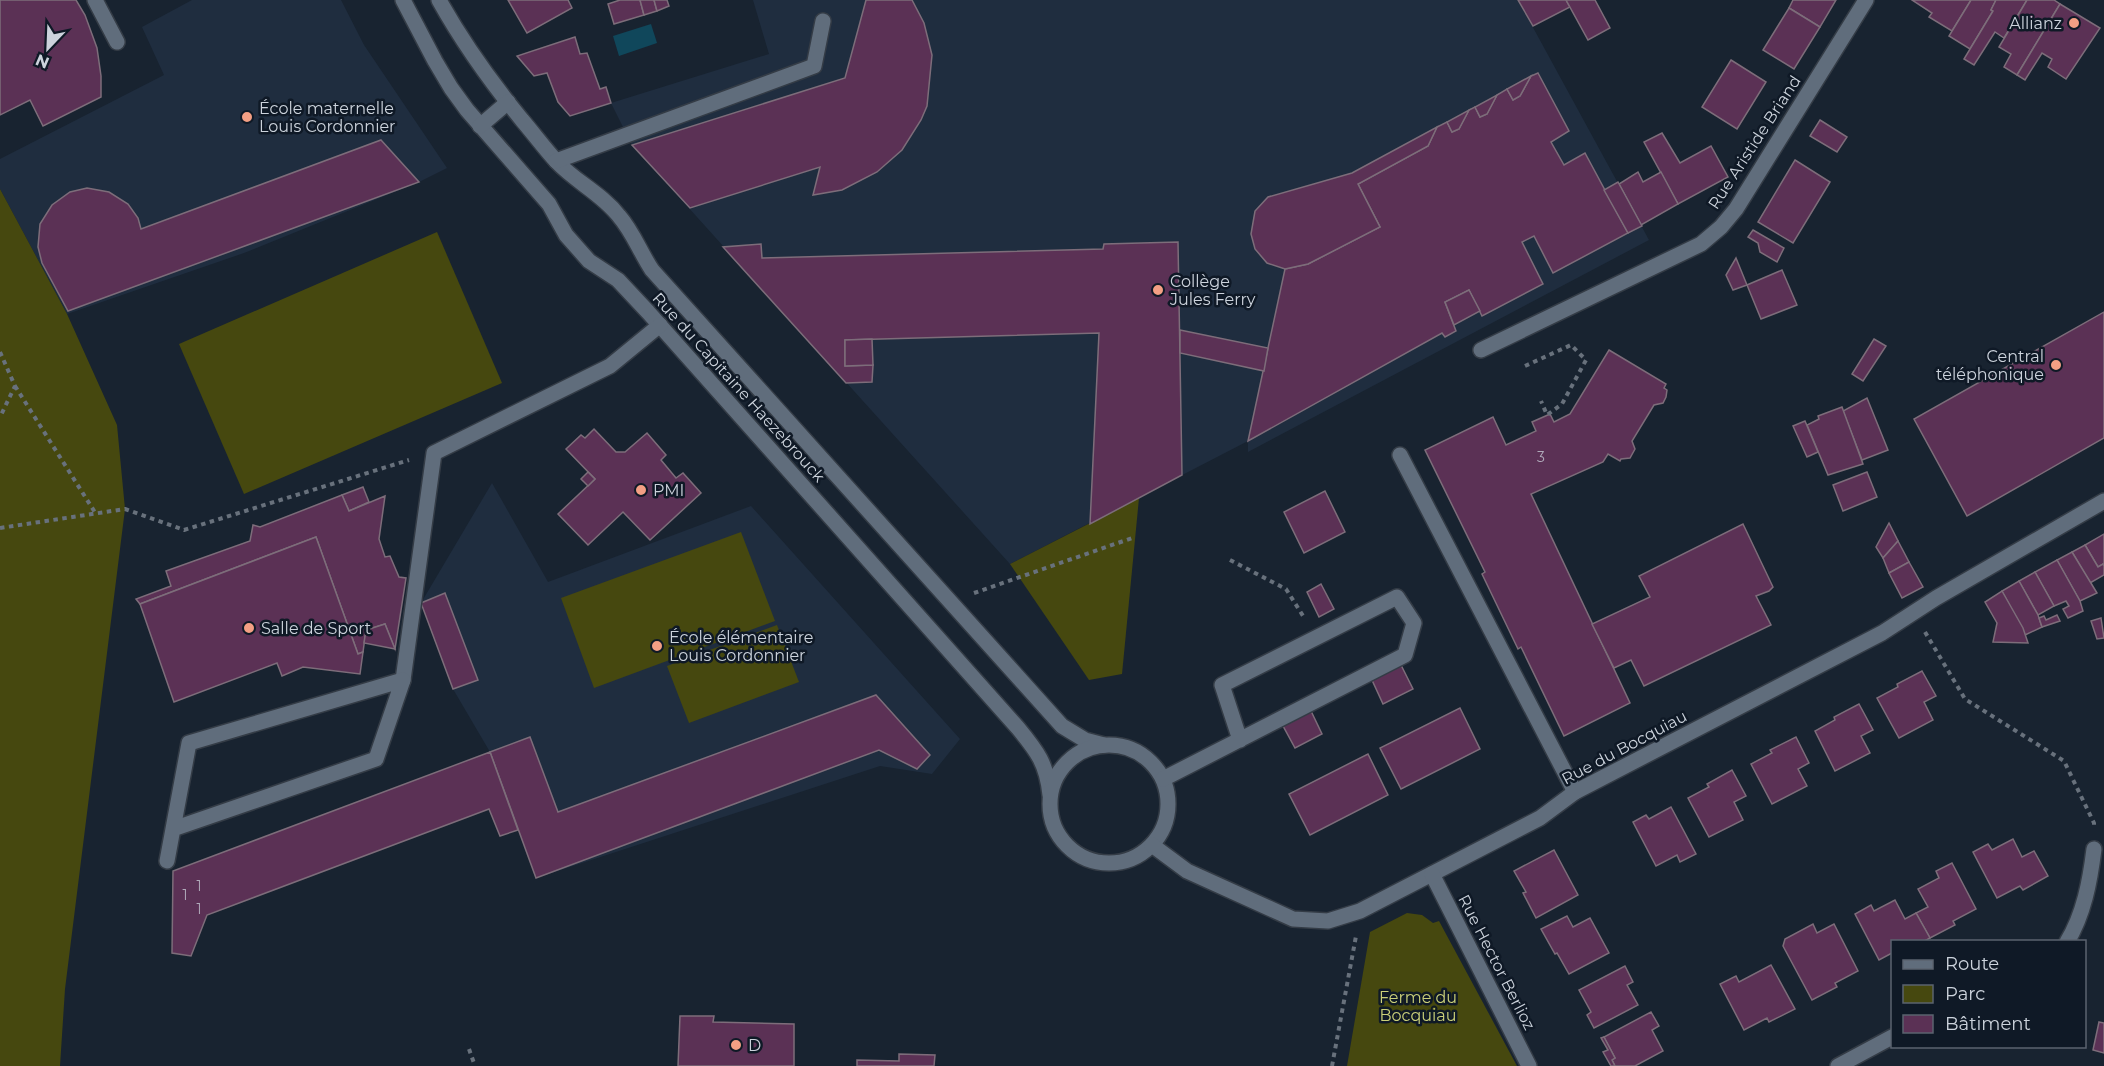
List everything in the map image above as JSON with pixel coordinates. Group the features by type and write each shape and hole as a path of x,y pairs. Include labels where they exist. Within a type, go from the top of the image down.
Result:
{"street":[{"path":"95,0 117,42"},
{"name":"Rue du Capitaine Haezebrouck","path":"403,0 451,88 480,126 549,204 566,235 589,261 618,280 660,325 1036,750 1043,762 1050,795"},
{"name":"Rue du Capitaine Haezebrouck","path":"440,0 468,50 508,102 556,161 572,177 602,197 617,213 652,270 1062,726 1085,740 1104,745"},
{"name":"Rue Aristide Briand","path":"1481,350 1701,244 1721,227 1736,209 1866,0"},
{"path":"556,161 814,66 823,21"},
{"path":"480,126 508,102"},
{"path":"173,829 376,759 403,680 434,453 610,366 660,325"},
{"path":"1400,455 1575,792"},
{"name":"Rue du Bocquiau","path":"1152,845 1187,871 1293,919 1328,921 1360,912 1540,818 1575,792 1882,633 1950,589 2104,501"},
{"path":"1163,779 1240,740 1405,655 1414,623 1397,597 1222,685 1240,740"},
{"path":"167,861 189,743 403,680"},
{"path":"1104,745 1120,746 1135,751 1149,760 1163,779 1167,796 1167,813 1162,830 1152,845 1138,856 1121,862 1103,863 1086,859 1070,850 1059,836 1052,819 1050,795 1058,773 1069,761 1089,748 1104,745"},
{"path":"2068,940 2086,895 2094,849"},
{"name":"Rue Hector Berlioz","path":"1432,874 1529,1066"},
{"path":"1838,1066 1891,1038"}],"path":[{"path":"1525,366 1571,345 1586,360 1562,404 1547,415 1541,401"},
{"path":"0,352 15,386 96,514"},
{"path":"0,417 15,386"},
{"path":"0,528 125,509 184,531 434,453"},
{"path":"951,601 1135,537"},
{"path":"1230,560 1286,589 1317,638"},
{"path":"1914,613 1965,699 2064,761 2094,823 2094,849"},
{"path":"1332,1066 1360,912"},
{"path":"469,1049 475,1066"}],"shaded area":[{"name":"École maternelle Louis Cordonnier","path":"192,0 341,0 364,45 447,168 419,182 244,253 67,314 0,189 0,159 164,75 142,27"},
{"name":"Collège Jules Ferry","path":"753,0 1518,0 1649,240 1248,452 1248,441 1010,564 632,145 611,103 769,54"},
{"path":"651,24 657,43 619,56 613,36"},
{"name":"École élémentaire Louis Cordonnier","path":"492,483 548,582 751,506 960,739 932,774 880,766 536,878 490,752 453,689 421,603"}],"green space":[{"path":"0,189 67,314 117,425 125,509 65,989 60,1066 0,1066"},
{"path":"437,232 502,383 244,494 179,344"},
{"path":"1139,498 1122,674 1089,680 1010,564"},
{"path":"741,532 775,621 594,688 561,598"},
{"path":"777,625 799,682 689,723 667,666"},
{"name":"Ferme du Bocquiau","path":"1407,913 1422,915 1433,923 1439,921 1517,1066 1347,1066 1370,932"}],"building":[{"path":"0,0 76,0 85,15 97,48 101,97 43,126 30,100 0,115"},
{"path":"508,0 568,0 572,8 527,33"},
{"path":"620,0 640,0 644,15 614,24 608,4"},
{"path":"640,0 654,0 657,11 644,15"},
{"path":"654,0 667,0 669,6 657,11"},
{"path":"866,0 912,0 924,23 932,55 927,106 921,120 902,150 877,172 842,190 813,195 820,167 690,208 632,145 845,78"},
{"path":"1518,0 1566,0 1570,7 1533,26"},
{"path":"1566,0 1595,0 1610,28 1588,40"},
{"path":"1793,0 1836,0 1820,27 1789,8"},
{"path":"1912,0 1971,0 1952,31 1929,17 1932,13"},
{"path":"1971,0 1996,0 1991,10 1993,11 1970,49 1949,36"},
{"path":"1996,0 2027,0 2004,38 1995,32 1974,65 1964,59 1993,11 1991,10"},
{"path":"2027,0 2054,0 2060,4 2017,75 2004,67 2011,54 1999,47"},
{"path":"2060,4 2100,28 2066,79 2048,67 2052,59 2042,53 2025,80 2017,75"},
{"path":"1789,8 1820,27 1794,69 1763,50"},
{"path":"575,37 580,54 587,53 600,89 606,87 611,103 570,116 558,102 547,73 534,76 517,56"},
{"path":"1731,60 1766,82 1737,129 1702,107"},
{"path":"1538,73 1569,131 1551,142 1564,165 1585,153 1628,233 1553,273 1534,236 1522,242 1543,284 1482,316 1469,290 1445,302 1456,331 1445,337 1442,333 1248,441 1285,269 1308,264 1380,227 1358,184 1428,146 1437,127 1447,122 1452,132 1459,129 1469,110 1475,107 1480,117 1487,114 1497,95 1507,89 1513,100 1520,96 1531,76"},
{"path":"1531,76 1520,96 1513,100 1507,89"},
{"path":"1497,95 1487,114 1480,117 1475,107"},
{"path":"1469,110 1459,129 1452,132 1447,122"},
{"path":"1820,120 1847,137 1837,152 1810,136"},
{"path":"1437,127 1428,146 1358,184 1380,227 1308,264 1285,269 1267,263 1255,249 1251,234 1255,211 1268,197 1352,173"},
{"path":"1662,133 1680,163 1711,146 1728,177 1678,204 1644,142"},
{"path":"381,140 419,182 68,311 42,263 38,247 40,224 52,205 70,192 87,188 109,192 128,204 138,218 141,229"},
{"path":"1795,160 1830,182 1793,243 1758,222"},
{"path":"1638,172 1643,182 1661,172 1678,204 1641,225 1619,184"},
{"path":"1618,182 1642,226 1628,233 1604,190"},
{"path":"1753,230 1784,248 1777,262 1760,252 1758,243 1748,237"},
{"path":"1178,242 1182,475 1090,524 1099,333 845,340 845,366 873,365 872,382 846,383 723,247 761,244 762,258 1103,249 1104,244"},
{"path":"1736,258 1747,285 1733,290 1726,275"},
{"path":"1782,270 1797,305 1761,319 1747,285"},
{"path":"1469,290 1480,311 1454,325 1445,302"},
{"name":"Central téléphonique","path":"2104,312 2104,438 1967,516 1914,419"},
{"path":"1180,330 1268,348 1264,371 1180,353"},
{"path":"872,339 873,365 845,366 845,340"},
{"path":"1874,339 1886,346 1863,381 1852,374"},
{"path":"1609,350 1666,384 1664,388 1667,390 1663,403 1654,405 1632,441 1635,449 1630,458 1620,461 1608,454 1603,462 1531,494 1630,703 1564,736 1521,647 1518,649 1482,574 1485,572 1425,450 1493,417 1506,445 1536,431 1532,422 1550,414 1554,422 1570,414"},
{"path":"1867,398 1888,450 1862,460 1843,411"},
{"path":"1842,407 1863,464 1828,475 1807,425 1819,419 1818,416"},
{"path":"1805,421 1818,452 1807,457 1793,426"},
{"name":"PMI","path":"594,429 616,452 625,452 647,433 666,455 661,460 676,478 683,473 701,493 650,540 623,512 588,545 558,514 595,479 566,449 581,435 585,438"},
{"path":"588,472 595,479 588,486 581,479"},
{"path":"1867,472 1877,497 1843,511 1833,485"},
{"path":"363,487 369,502 349,511 342,495"},
{"path":"1325,491 1345,532 1304,553 1284,512"},
{"path":"342,495 349,511 385,496 379,539 385,557 390,556 399,577 406,578 395,649 385,624 366,630 363,652 358,654 316,537 140,604 136,599 171,586 166,571 250,541 253,525 260,527"},
{"path":"1889,523 1898,541 1883,558 1876,547"},
{"path":"1743,524 1773,587 1756,596 1771,625 1644,686 1631,660 1614,668 1592,624 1650,597 1639,576"},
{"path":"2104,534 2104,566 2103,564 2098,567 2085,545"},
{"name":"Salle de Sport","path":"316,537 358,654 363,652 360,674 303,667 282,676 277,663 174,702 140,604"},
{"path":"1898,541 1909,562 1889,573 1883,558"},
{"path":"2085,545 2098,567 2103,564 2104,566 2104,575 2090,583 2072,552"},
{"path":"2072,552 2097,593 2080,601 2057,560"},
{"path":"2057,560 2080,601 2083,611 2068,618 2063,609 2069,606 2066,601 2054,606 2035,572"},
{"path":"1909,562 1923,587 1902,598 1889,573"},
{"path":"2035,572 2054,606 2038,615 2019,581"},
{"path":"2019,581 2042,627 2025,635 2002,591"},
{"path":"1321,584 1334,609 1319,617 1307,592"},
{"path":"2002,591 2023,628 2028,643 1993,642 1997,623 1985,602"},
{"path":"445,593 478,680 453,689 421,603"},
{"path":"2057,615 2060,621 2042,627 2039,618 2044,616 2046,620"},
{"path":"2101,618 2104,638 2097,639 2091,621"},
{"path":"385,624 395,649 364,643 366,630"},
{"path":"1401,665 1413,689 1383,704 1372,680"},
{"path":"1922,671 1936,696 1924,702 1933,720 1899,738 1877,698"},
{"path":"876,695 930,755 917,769 879,750 536,878 490,752 530,737 558,812"},
{"path":"1859,704 1873,730 1861,736 1870,753 1835,771 1815,731 1835,720 1834,717"},
{"path":"1460,708 1480,749 1401,789 1380,748"},
{"path":"1311,711 1322,734 1295,748 1282,724"},
{"path":"1796,737 1809,763 1798,769 1807,786 1772,804 1751,764 1772,753 1770,750"},
{"path":"490,752 518,830 500,836 489,809 207,915 191,956 172,953 173,871"},
{"path":"1368,754 1388,795 1310,835 1289,794"},
{"path":"1732,770 1746,796 1734,802 1743,820 1709,837 1688,798 1709,787 1707,784"},
{"path":"1671,807 1696,854 1680,862 1677,855 1656,866 1633,822 1646,815 1649,819"},
{"path":"2013,839 2022,857 2034,851 2048,876 2023,890 2020,886 1997,898 1973,852 1988,844 1992,850"},
{"path":"1554,850 1578,895 1536,918 1523,893 1526,892 1514,871"},
{"path":"1952,863 1976,909 1953,921 1955,925 1930,938 1916,913 1928,907 1918,889 1939,878 1936,871"},
{"path":"1895,900 1905,919 1916,913 1930,938 1926,940 1891,940 1891,954 1879,960 1855,914 1871,905 1874,911"},
{"path":"1567,916 1573,927 1590,918 1609,953 1569,974 1541,929"},
{"path":"1813,924 1817,933 1834,924 1858,971 1835,983 1837,987 1812,1000 1783,946 1785,939"},
{"path":"1771,965 1795,1009 1769,1022 1767,1018 1744,1030 1720,984 1736,976 1739,982"},
{"path":"1625,966 1633,982 1627,985 1638,1005 1594,1028 1587,1015 1591,1012 1579,990"},
{"path":"1651,1012 1659,1026 1652,1030 1663,1051 1635,1066 1615,1066 1612,1060 1615,1058 1604,1037"},
{"name":"D","path":"680,1016 714,1016 713,1022 794,1024 794,1066 678,1066"},
{"path":"2099,1022 2104,1023 2104,1053 2093,1050"},
{"path":"1604,1037 1615,1058 1612,1060 1615,1066 1611,1066 1603,1052 1608,1050 1601,1038"},
{"path":"899,1054 935,1055 934,1066 857,1066 857,1060 899,1061"}],"place":[{"name":"Allianz","path":"2074,23"},
{"name":"École maternelle Louis Cordonnier","path":"247,117"},
{"name":"Collège Jules Ferry","path":"1158,290"},
{"name":"Central téléphonique","path":"2056,365"},
{"name":"PMI","path":"641,490"},
{"name":"Salle de Sport","path":"249,628"},
{"name":"École élémentaire Louis Cordonnier","path":"657,646"},
{"name":"D","path":"736,1045"}]}
